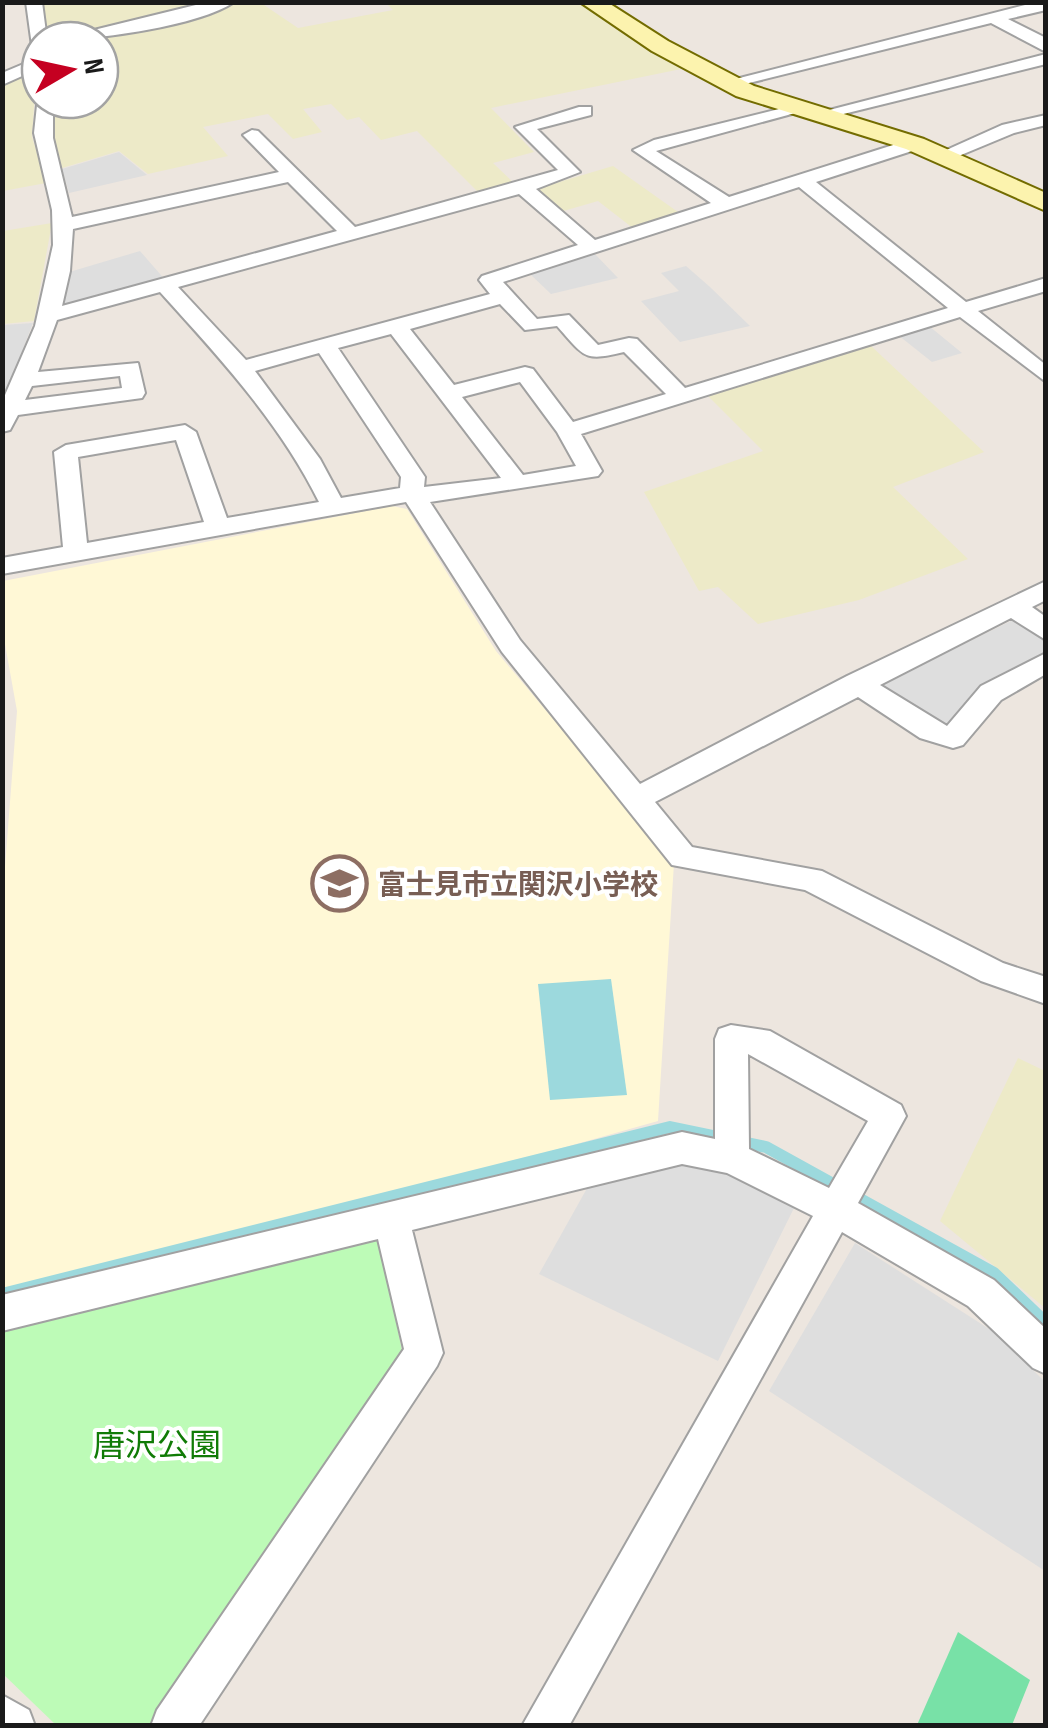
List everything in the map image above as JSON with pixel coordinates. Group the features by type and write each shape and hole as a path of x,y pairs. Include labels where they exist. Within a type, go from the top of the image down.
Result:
{"street":[{"path":"120,28 226,2"},
{"path":"591,2 729,83 793,108 915,144 1046,202"},
{"path":"729,83 1046,5"},
{"path":"989,17 1030,34 1046,47"},
{"path":"819,115 1046,59"},
{"path":"728,205 642,150 688,133 705,134 793,108"},
{"path":"46,318 571,172 524,127 584,111"},
{"path":"6,417 25,380 46,318 63,225 44,138 44,120"},
{"path":"942,156 1008,129 1046,120"},
{"path":"252,135 352,235"},
{"path":"680,396 629,344 594,352 562,320 532,326 489,280 915,144"},
{"path":"63,225 292,175"},
{"path":"804,182 1046,376"},
{"path":"522,187 594,249"},
{"path":"568,431 1046,284"},
{"path":"167,287 241,368 312,464 334,507"},
{"path":"241,368 505,296"},
{"path":"395,324 517,483"},
{"path":"324,344 412,477 413,495 511,646 683,857 811,879 992,972 1046,991"},
{"path":"6,417 134,393 130,368 25,380"},
{"path":"2,566 76,556 334,507 590,472 568,431 525,374 450,394"},
{"path":"76,556 66,452 185,432 219,528"},
{"path":"635,799 1046,590"},
{"path":"1012,606 1046,631"},
{"path":"858,683 930,731 953,738 991,694 1046,662"},
{"path":"544,1726 889,1116 758,1041 731,1039 732,1157"},
{"path":"2,1313 682,1148 732,1157 843,1199 982,1293 1046,1355"},
{"path":"173,1726 424,1353 392,1220"},
{"path":"2,1717 13,1726"}],"shaded area":[{"path":"42,3 217,3 120,26 120,20 44,20"},
{"path":"235,3 261,3 298,28 393,10 386,3 583,3 686,68 491,108 534,152 493,163 517,186 481,195 417,131 381,140 359,117 347,120 331,104 303,109 322,132 293,139 268,114 203,127 228,156 148,174 119,151 62,168 51,133 51,120 120,120 120,31"},
{"path":"20,75 20,120 33,120 32,137 46,183 3,191 3,84"},
{"path":"119,152 147,175 69,193 62,169"},
{"path":"613,166 685,217 638,232 598,201 560,212 538,194 539,188"},
{"path":"52,223 34,321 3,324 3,231"},
{"path":"140,251 167,282 69,305 61,303 66,273"},
{"path":"594,253 618,278 551,294 530,274"},
{"path":"686,266 750,326 680,342 641,301 679,291 661,273"},
{"path":"33,323 6,394 3,396 3,325"},
{"path":"929,326 962,353 932,362 898,335"},
{"path":"869,344 984,452 893,487 968,559 859,600 758,624 718,587 699,591 644,492 763,451 707,395"},
{"name":"富士見市立関沢小学校","path":"392,506 407,509 496,651 674,863 658,1121 3,1305 2,906 17,711 3,633 3,581"},
{"path":"1011,621 1025,622 1045,637 1045,654 950,726 938,727 883,692 884,683"},
{"path":"1018,1058 1045,1071 1045,1308 940,1221"},
{"path":"679,1158 752,1174 797,1202 718,1361 539,1274 590,1183"},
{"path":"855,1243 997,1334 1045,1382 1045,1571 769,1391"}],"green space":[{"name":"唐沢公園","path":"378,1231 403,1356 153,1725 56,1725 3,1674 2,1325"},
{"path":"958,1632 1030,1680 1012,1725 917,1725"}],"water":[{"path":"611,979 627,1095 550,1100 538,984"}],"waterway":[{"path":"2,1294 670,1127 766,1147 994,1273 1046,1323"}],"place":[{"name":"富士見市立関沢小学校","path":"339,884"}]}
